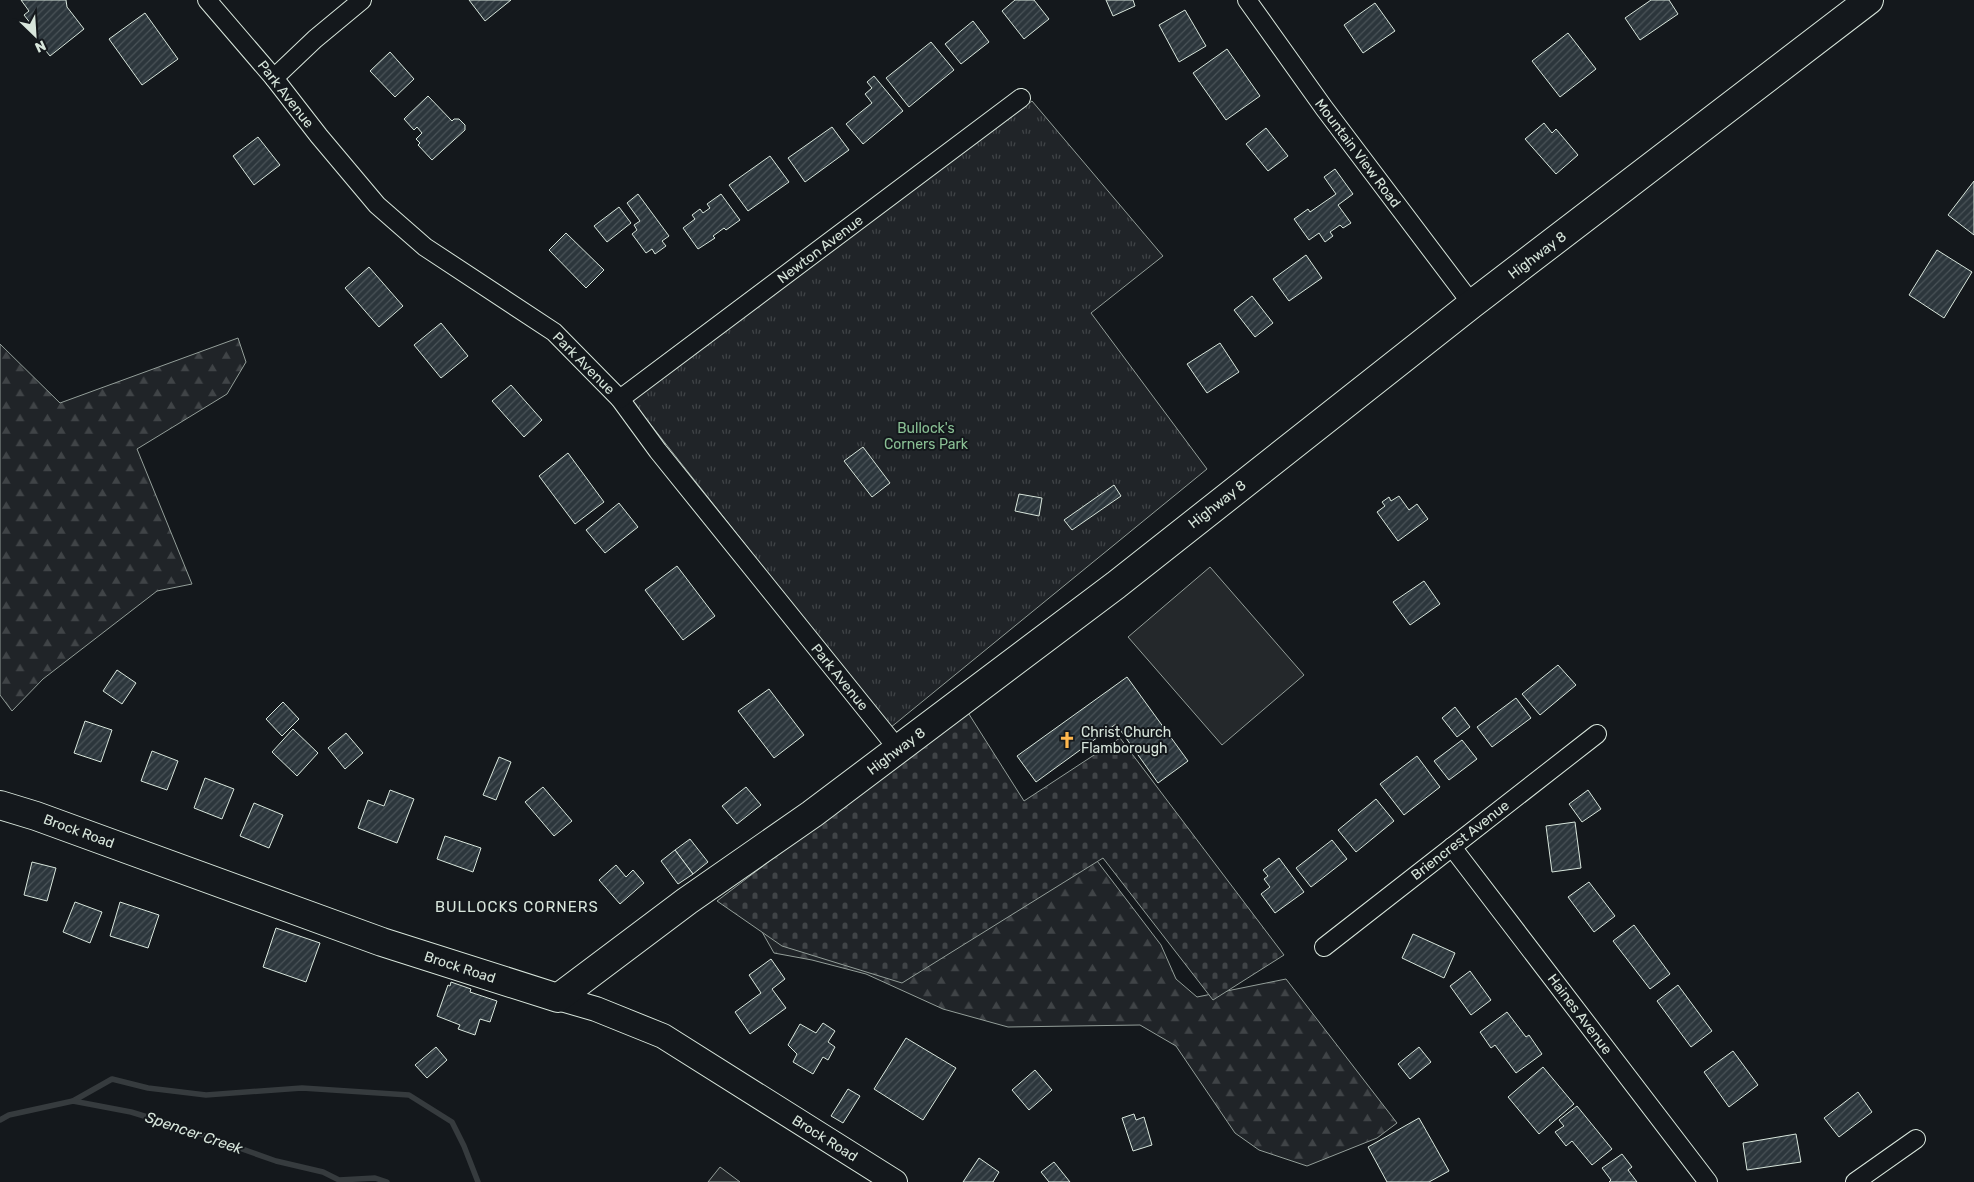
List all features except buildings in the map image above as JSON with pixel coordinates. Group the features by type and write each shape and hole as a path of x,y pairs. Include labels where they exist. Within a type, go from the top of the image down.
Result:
{"main road":[{"name":"Highway 8","path":"558,998 687,901 812,814 1123,578 1472,304 1869,0"},
{"name":"Brock Road","path":"0,805 36,816 382,942 596,1010 663,1036 895,1182"}],"street":[{"name":"Park Avenue","path":"207,0 274,78 319,136 377,204 425,247 554,332 620,399 658,451 898,749"},
{"path":"274,78 315,39 362,0"},
{"name":"Mountain View Road","path":"1254,3 1330,116 1472,304"},
{"name":"Newton Avenue","path":"620,399 1021,98"},
{"name":"Briencrest Avenue","path":"1324,947 1597,734"},
{"name":"Haines Avenue","path":"1452,847 1708,1182"},
{"path":"1855,1182 1916,1139"}],"green space":[{"name":"Bullock's Corners Park","path":"1032,101 1163,256 1091,313 1207,469 890,728 632,401"},
{"path":"238,338 246,362 227,394 137,449 192,584 157,591 43,679 12,711 0,695 0,344 60,403"},
{"path":"967,711 1024,801 1120,738 1284,955 1213,1000 1103,858 902,983 782,946 717,901"},
{"path":"1072,828 1161,945 1176,979 1197,997 1286,979 1397,1123 1377,1138 1307,1166 1259,1150 1235,1133 1176,1046 1140,1025 1008,1027 943,1009 866,974 812,960 774,953 757,923"}],"shaded area":[{"path":"1210,567 1304,675 1222,745 1128,637"},
{"path":"720,1167 740,1182 708,1182"}],"waterway":[{"path":"73,1101 112,1079 148,1088 206,1095 302,1088 409,1095 452,1122 478,1182"},
{"name":"Spencer Creek","path":"0,1120 9,1115 73,1101 131,1112 276,1161 323,1172 339,1180 375,1178 387,1182"}],"place":[{"name":"Christ Church Flamborough","path":"1067,740"}],"district":[{"name":"BULLOCKS CORNERS","path":"517,907"}]}
